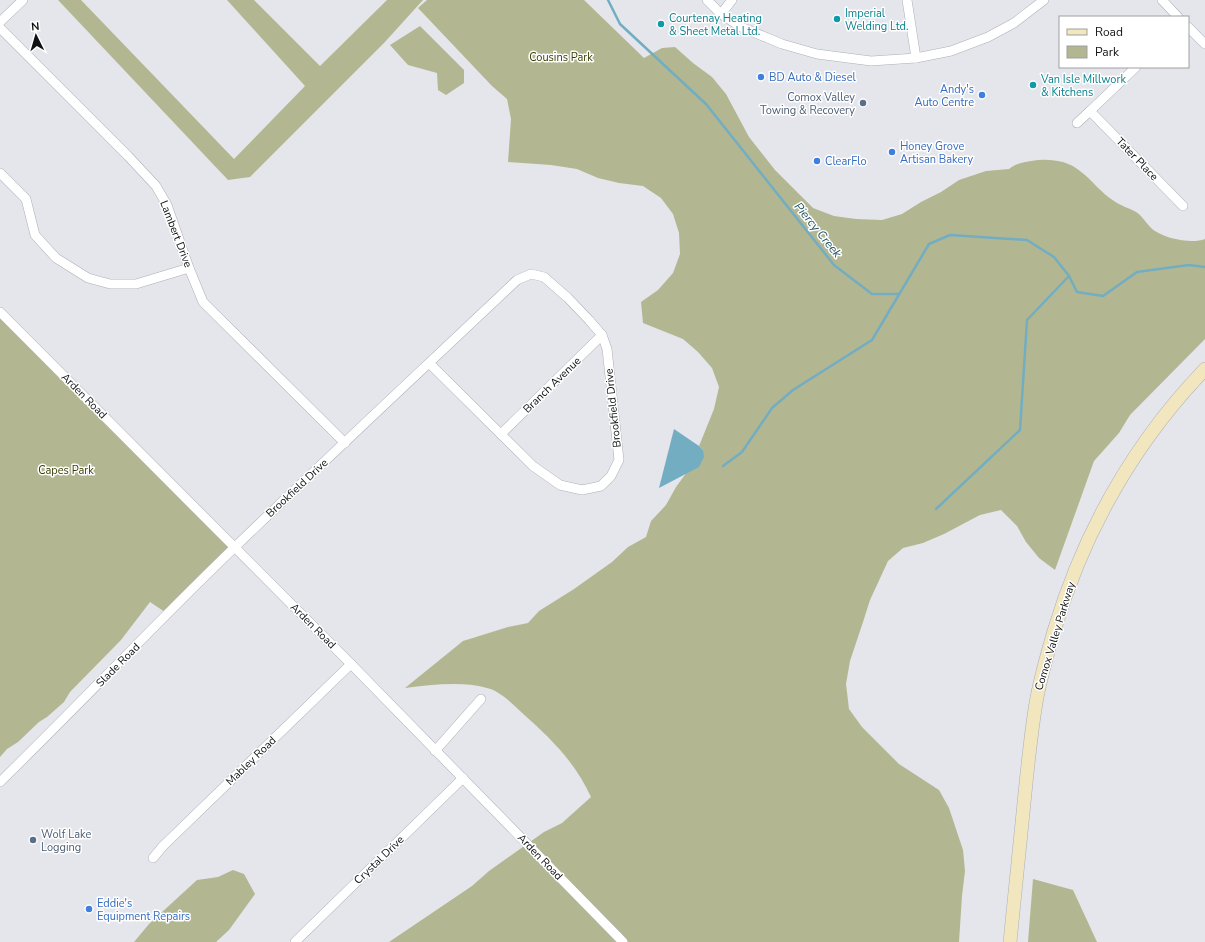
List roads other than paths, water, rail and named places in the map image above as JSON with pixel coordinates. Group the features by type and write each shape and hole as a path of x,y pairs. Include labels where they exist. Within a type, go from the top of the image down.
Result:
{"main road":[{"name":"Comox Valley Parkway","path":"1010,942 1036,703 1044,663 1064,598 1087,541 1115,487 1150,432 1188,386 1205,369"}],"street":[{"path":"0,22 23,0"},
{"path":"707,0 721,14 741,27 782,44 817,54 871,61 916,58 951,51 988,37 1014,23 1044,0"},
{"path":"721,14 732,0"},
{"path":"907,0 916,58"},
{"path":"1162,0 1177,16"},
{"name":"Lambert Drive","path":"0,28 156,186 168,205 202,302 345,443"},
{"path":"1189,28 1205,44"},
{"path":"1078,123 1135,68"},
{"name":"Tater Place","path":"1090,112 1183,206"},
{"path":"0,173 26,199 35,235 56,258 88,278 110,284 136,284 189,268"},
{"name":"Brookfield Drive","path":"234,547 345,443 429,363 517,280 531,274 544,277 562,292 602,335 606,349 619,460 611,476 601,486 582,490 560,485 533,466 429,363"},
{"name":"Arden Road","path":"0,312 351,664 623,942"},
{"name":"Branch Avenue","path":"501,434 602,335"},
{"name":"Slade Road","path":"0,782 234,547"},
{"name":"Mabley Road","path":"153,858 162,846 351,664"},
{"path":"435,751 481,699"},
{"name":"Crystal Drive","path":"295,942 463,778"}],"water":[{"path":"674,429 699,446 703,450 704,457 699,467 659,488"}],"waterway":[{"name":"Piercy Creek","path":"608,0 620,24 706,104 834,265 872,294 899,294"},
{"name":"Piercy Creek","path":"723,466 742,452 772,408 793,390 872,340 929,244 950,235 1027,240 1054,257 1069,276 1077,292 1103,296 1137,272 1189,265 1205,267"},
{"path":"936,509 1020,430 1027,320 1069,276"}],"place":[{"name":"Imperial Welding Ltd.","path":"837,19"},
{"name":"Courtenay Heating & Sheet Metal Ltd.","path":"661,24"},
{"name":"BD Auto & Diesel","path":"761,77"},
{"name":"Van Isle Millwork & Kitchens","path":"1033,85"},
{"name":"Andy's Auto Centre","path":"982,95"},
{"name":"Comox Valley Towing & Recovery","path":"863,103"},
{"name":"Honey Grove Artisan Bakery","path":"892,152"},
{"name":"ClearFlo","path":"817,161"},
{"name":"Wolf Lake Logging","path":"33,840"},
{"name":"Eddie's Equipment Repairs","path":"89,909"}],"park label":[{"name":"Cousins Park","path":"561,57"},
{"name":"Capes Park","path":"66,470"}]}
